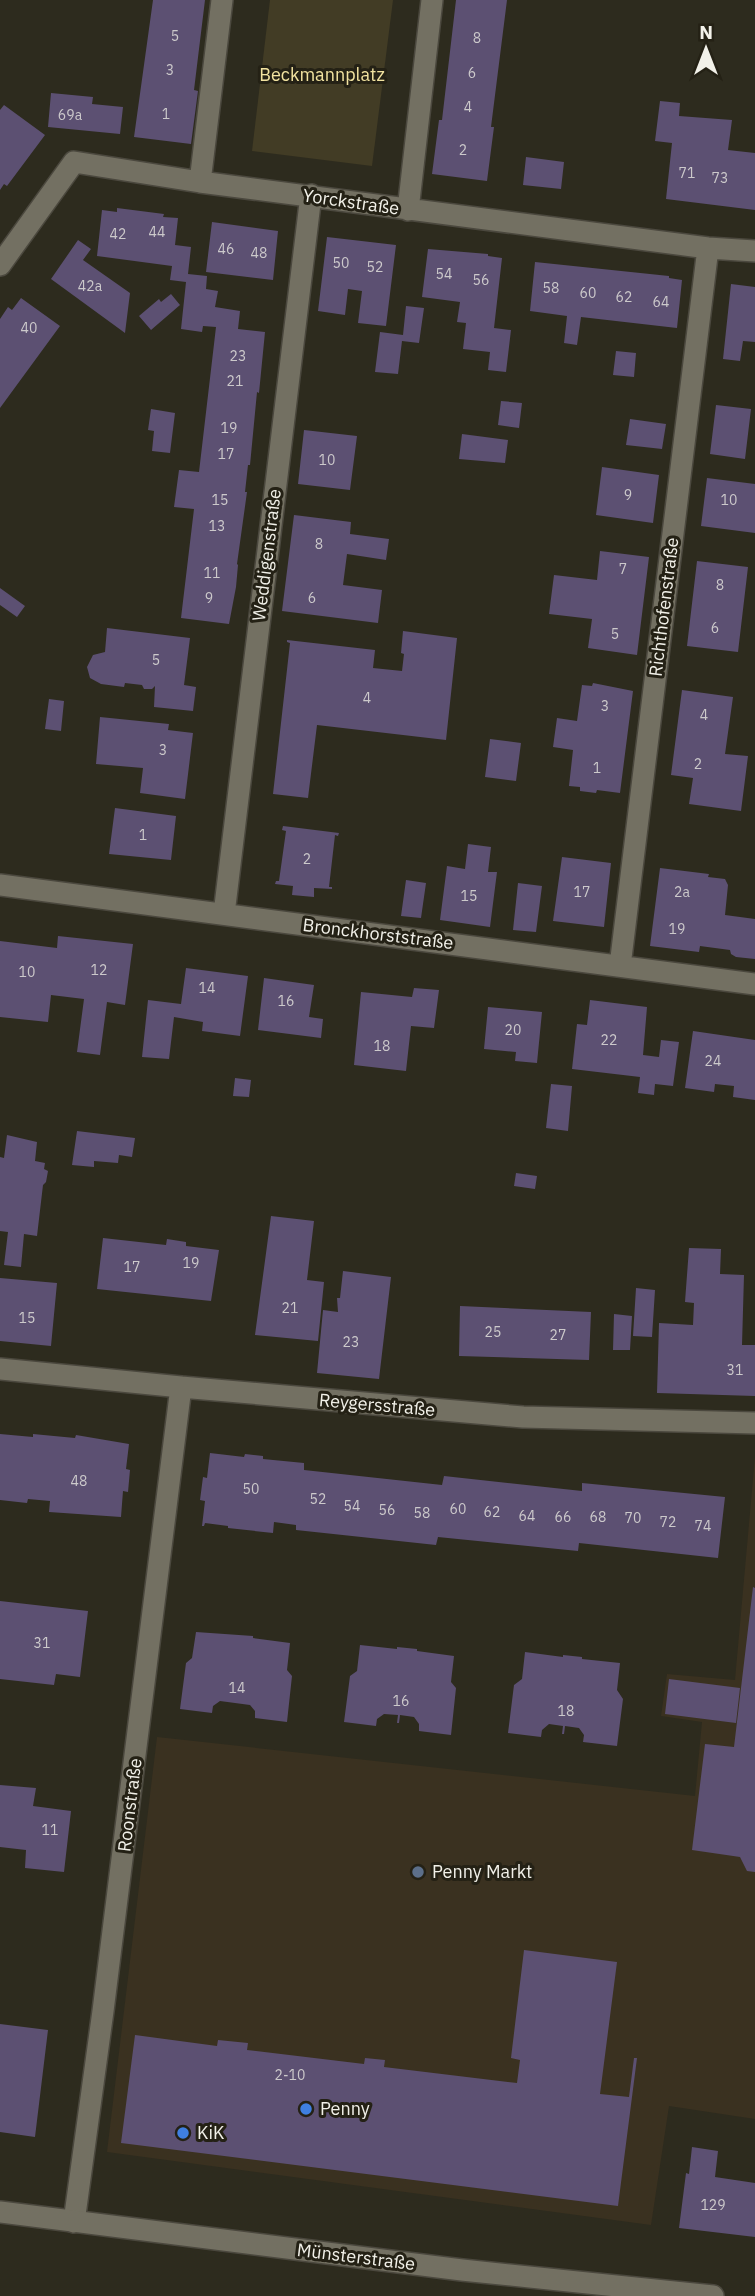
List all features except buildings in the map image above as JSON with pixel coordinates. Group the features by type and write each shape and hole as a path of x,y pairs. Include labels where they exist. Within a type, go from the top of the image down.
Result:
{"street":[{"path":"200,182 222,0"},
{"path":"408,210 432,0"},
{"name":"Yorckstraße","path":"0,265 74,162 408,210 708,248 755,251"},
{"name":"Weddigenstraße","path":"224,914 311,195"},
{"name":"Richthofenstraße","path":"620,966 708,248"},
{"name":"Bronckhorststraße","path":"0,885 755,984"},
{"name":"Reygersstraße","path":"0,1368 523,1417 755,1423"},
{"name":"Roonstraße","path":"74,2222 105,1998 181,1387"},
{"name":"Münsterstraße","path":"0,2212 462,2270 713,2296"}],"shaded area":[{"path":"755,1457 755,2119 669,2106 651,2225 107,2152 157,1737 695,1796 702,1722 661,1716 667,1674 735,1680"}],"green space":[{"name":"Beckmannplatz","path":"270,0 393,0 372,166 252,151"}],"place":[{"name":"Penny Markt","path":"418,1872"},
{"name":"Penny","path":"306,2109"},
{"name":"KiK","path":"183,2133"}]}
